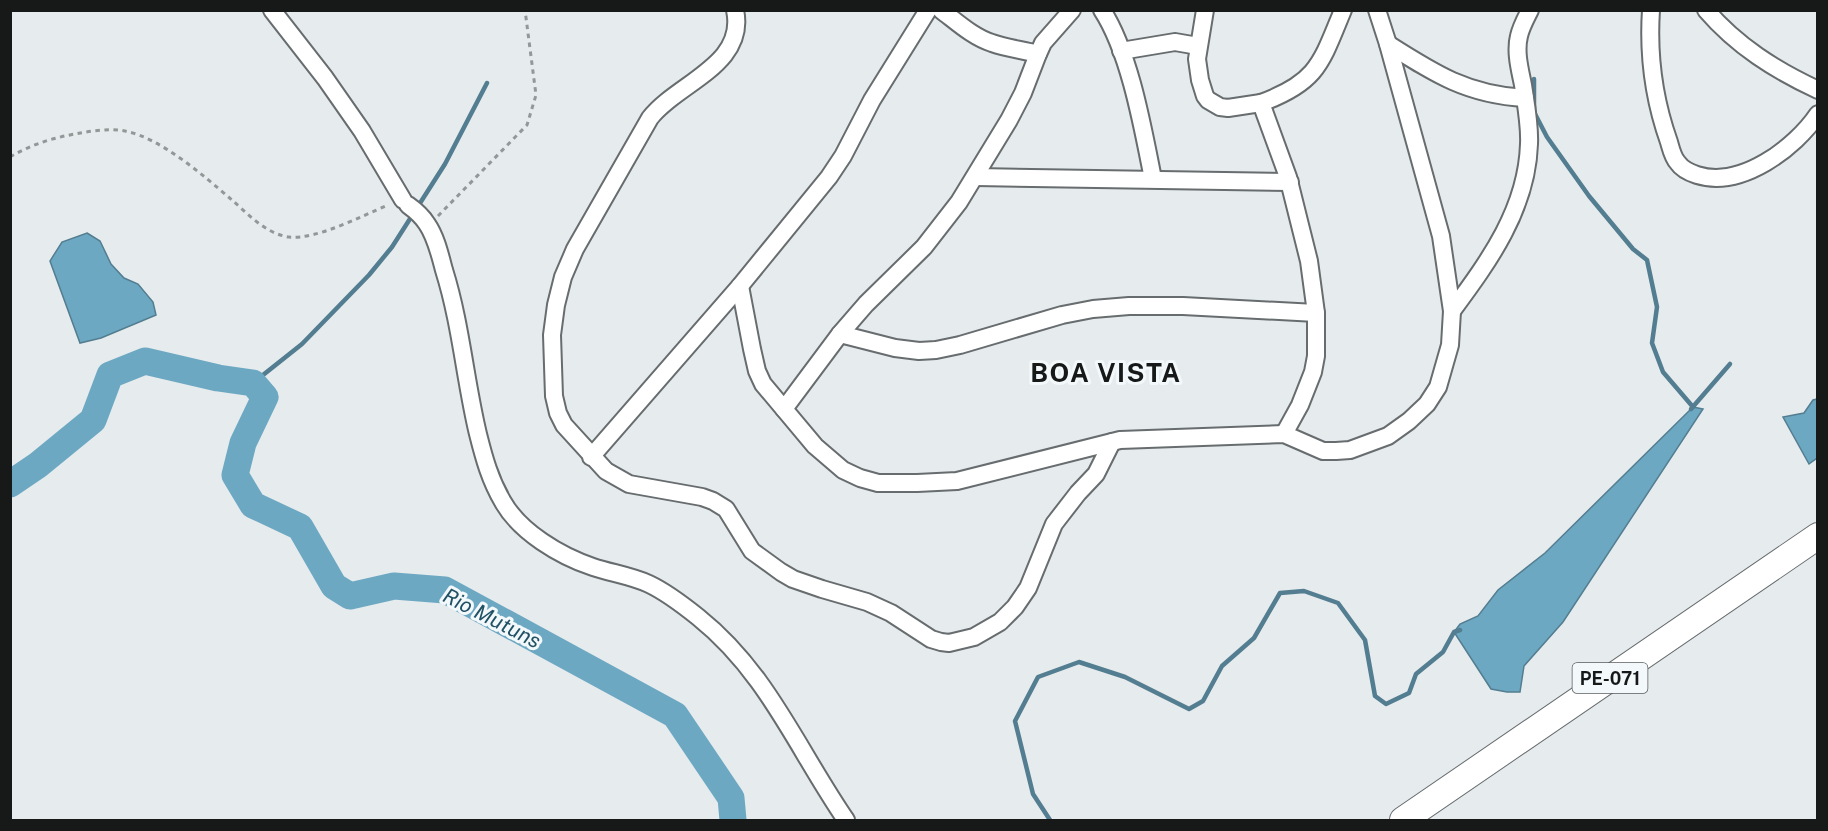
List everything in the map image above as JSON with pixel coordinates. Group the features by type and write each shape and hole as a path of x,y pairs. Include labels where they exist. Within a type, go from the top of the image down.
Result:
{"main road":[{"name":"PE-071","path":"1403,820 1818,536"}],"street":[{"path":"272,10 326,78 362,131 405,202 425,221 452,296 474,416 487,469 502,501 513,516 532,534 565,554 591,566 647,583 662,591 727,643 769,694 846,820"},
{"path":"735,10 738,21 737,32 728,50 706,72 657,109 650,118 575,249 563,277 552,335 554,396 564,425 591,457 606,471 629,484 702,497 719,504 734,520 752,551 781,572 812,585 867,602 891,613 931,639 949,643 974,637 1000,622 1015,607 1028,588 1054,524 1096,474 1112,442"},
{"path":"591,457 740,286 829,177 843,156 872,100 928,10"},
{"path":"940,10 971,33 992,44 1038,54"},
{"path":"784,409 840,334 866,304 940,229 976,177 1023,93 1043,44 1072,10"},
{"path":"1102,10 1121,51 1134,95 1153,179"},
{"path":"1205,10 1197,59 1200,80 1208,100 1220,107 1228,108 1261,103 1298,86 1316,69 1337,14"},
{"path":"740,286 757,371 763,384 816,446 843,470 878,483 957,481 1120,440 1284,434 1323,451 1350,450 1388,436 1427,404 1438,387 1450,345 1452,311 1441,236 1377,10"},
{"path":"1452,311 1489,260 1516,207 1524,183 1528,153 1528,125 1518,62 1518,48 1519,36 1530,10"},
{"path":"1651,10 1649,30 1651,66 1663,126 1673,154 1683,168 1706,178 1716,178 1738,174 1760,166 1797,139 1818,114"},
{"path":"1706,10 1737,42 1764,62 1818,90"},
{"path":"1121,51 1175,42 1198,46"},
{"path":"1388,44 1426,68 1456,83 1491,95 1525,98"},
{"path":"1261,103 1290,182 1309,261 1316,313 1316,356 1312,372 1300,405 1284,434"},
{"path":"976,177 1290,182"},
{"path":"840,334 895,348 919,351 960,345 1062,315 1094,309 1129,306 1183,306 1316,313"}],"path":[{"path":"425,221 527,125 536,95 525,10"},
{"path":"10,157 25,148 82,133 103,130 124,131 142,136 161,145 263,226 286,237 311,236 405,202"}],"water":[{"path":"87,233 100,241 111,264 124,278 138,284 153,302 156,315 101,338 80,343 50,261 62,242"},
{"path":"1817,399 1817,458 1809,464 1783,417 1804,413 1813,400"},
{"path":"1693,407 1703,409 1563,622 1524,666 1520,692 1491,689 1454,632 1460,624 1478,616 1498,590 1545,553"}],"waterway":[{"path":"1534,79 1534,112 1547,137 1589,196 1633,249 1647,260 1657,307 1652,343 1663,372 1693,407"},
{"path":"253,383 302,344 369,275 392,247 445,164 487,83"},
{"name":"Rio Mutuns","path":"10,484 38,465 93,420 110,375 145,361 218,378 253,383 265,397 243,443 235,475 253,505 300,527 334,586 350,596 394,586 445,590 675,715 731,798 733,820"},
{"path":"1691,409 1730,364"},
{"path":"1050,820 1033,794 1015,721 1038,677 1079,662 1125,677 1189,709 1203,701 1222,666 1254,638 1280,593 1304,591 1338,603 1365,640 1375,696 1386,704 1409,693 1416,674 1443,652 1454,632 1460,630"}],"district":[{"name":"BOA VISTA","path":"1106,372"}]}
